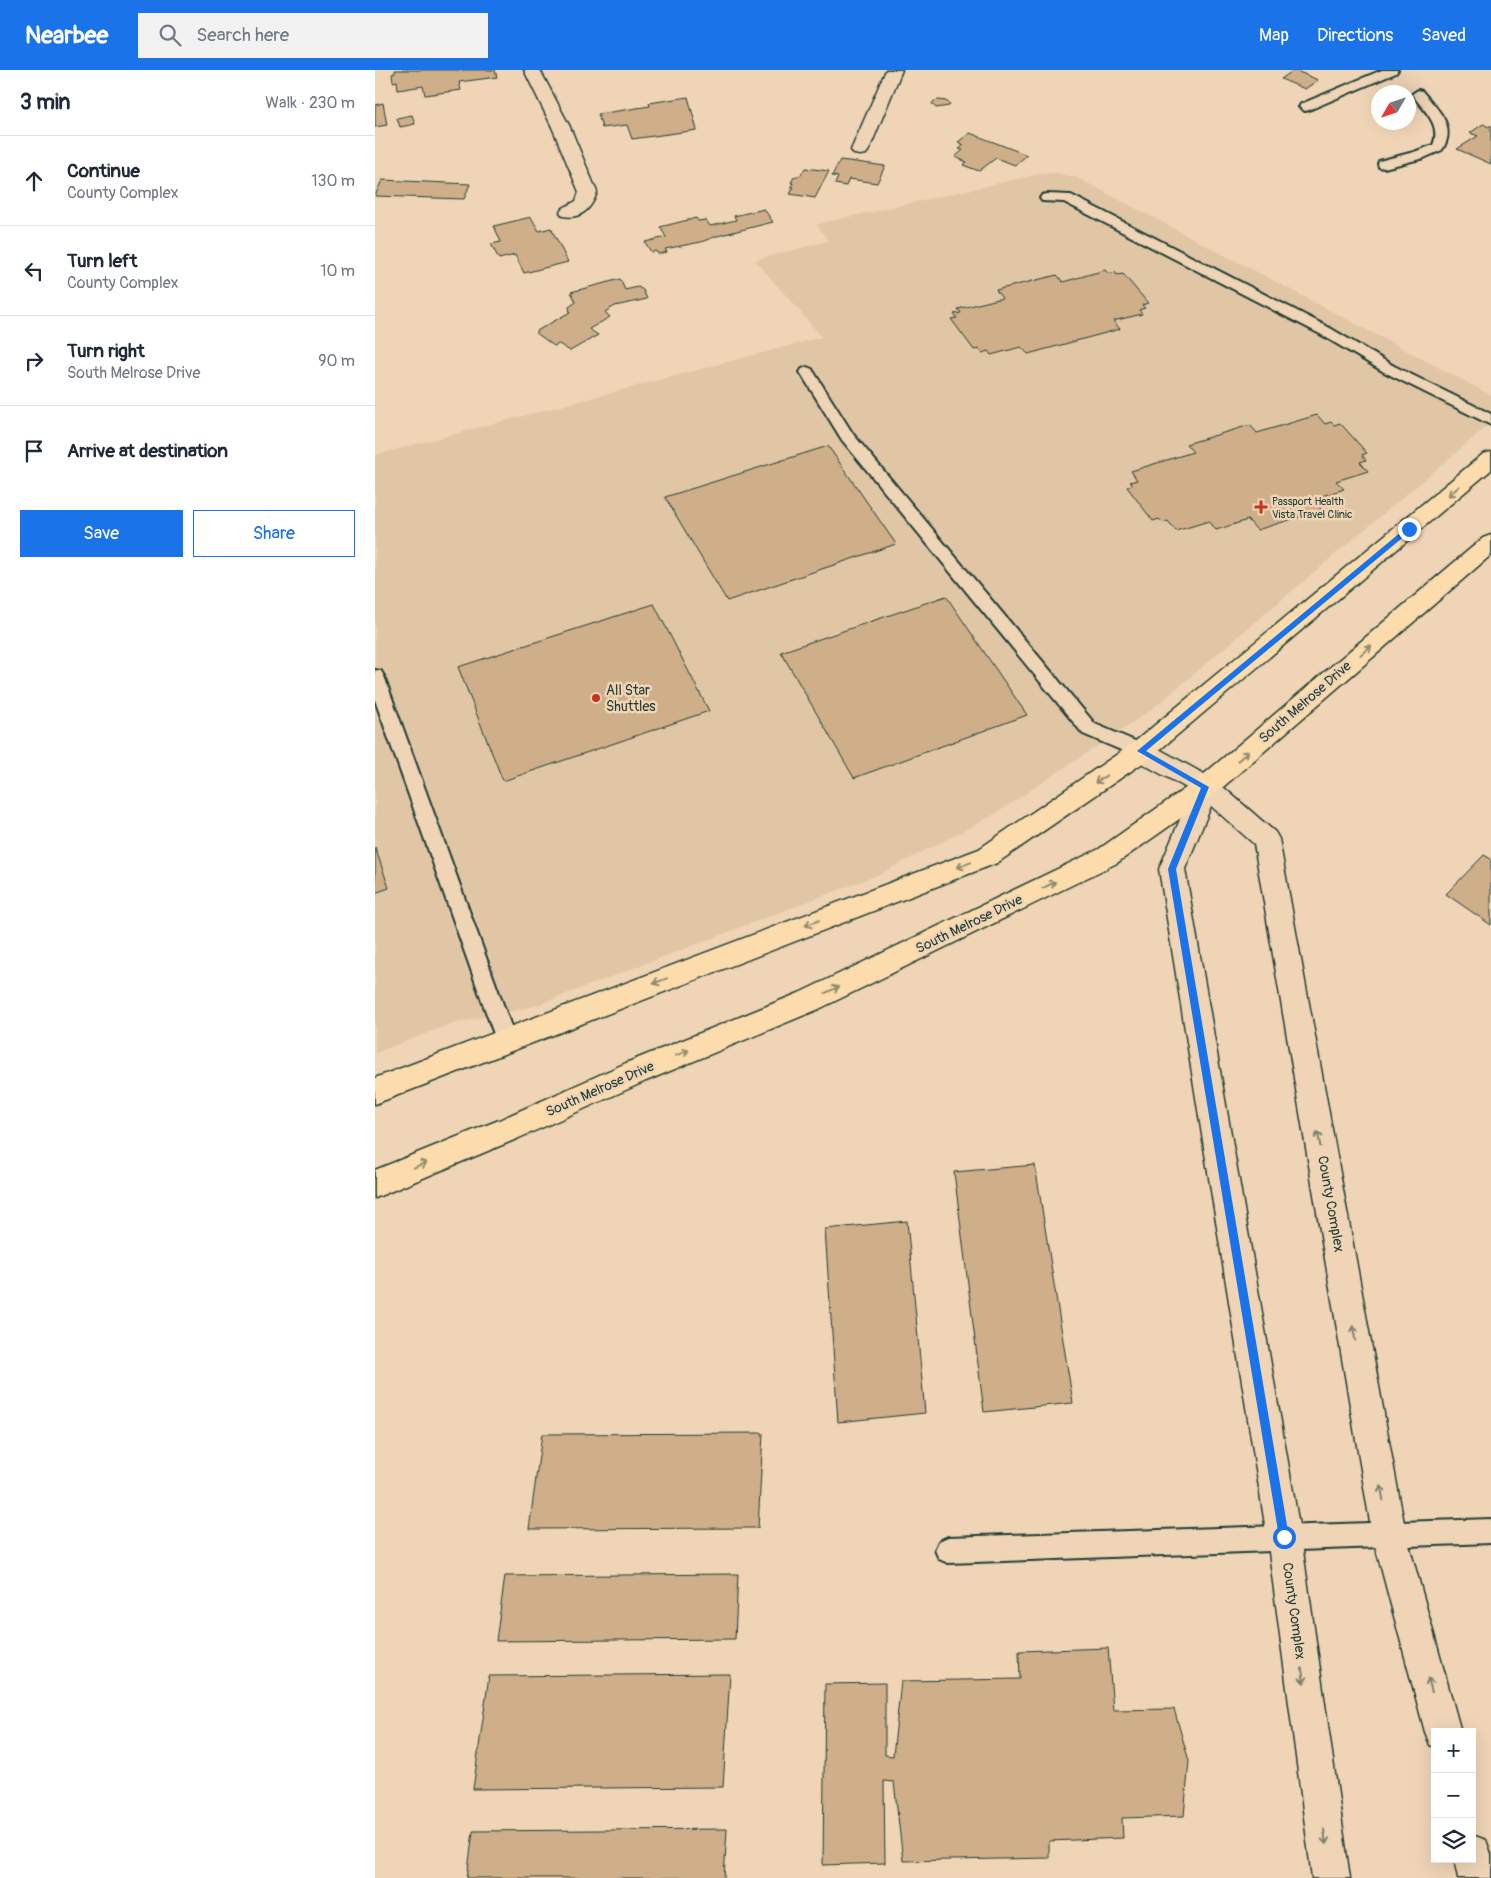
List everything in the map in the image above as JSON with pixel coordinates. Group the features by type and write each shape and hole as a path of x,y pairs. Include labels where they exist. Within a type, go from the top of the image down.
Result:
{"main road":[{"path":"375,1091 988,856 1141,751 1491,459"},
{"name":"South Melrose Drive","path":"375,1184 509,1129 636,1072 809,1001 1108,856 1206,787 1491,543"}],"street":[{"path":"532,70 561,127 588,192 583,204 569,212"},
{"path":"860,150 894,70"},
{"name":"County Complex","path":"1141,751 1206,787 1266,839 1389,1534 1442,1728"},
{"name":"County Complex","path":"1206,787 1172,869 1284,1537 1331,1878"},
{"path":"1474,1863 1477,1878"}],"lane":[{"path":"1305,107 1392,70"},
{"path":"1384,164 1419,155 1438,147 1443,136 1437,118 1418,94"},
{"path":"1047,198 1066,198 1325,331 1389,369 1491,420"},
{"path":"807,372 847,437 1089,729 1141,751"},
{"path":"375,676 506,1040"},
{"path":"948,1550 1491,1531"}],"shaded area":[{"path":"1056,173 1076,177 1491,395 1491,423 1151,710 992,816 880,874 535,1006 451,1024 375,1053 375,455 822,337 755,260 828,241 817,224 1039,174"}],"building":[{"path":"395,70 495,70 497,77 459,82 461,90 425,95 423,86 398,90 397,81 393,82 392,74 395,73"},
{"path":"1294,70 1318,80 1305,89 1281,79"},
{"path":"688,97 697,130 632,139 627,125 602,128 598,114 650,106 649,103"},
{"path":"939,100 950,104 949,106 936,108 932,104 934,101"},
{"path":"383,103 387,125 375,127 375,105"},
{"path":"412,115 415,124 400,127 397,118"},
{"path":"1483,124 1489,127 1491,125 1491,164 1457,149 1478,136 1470,133"},
{"path":"970,133 1027,155 1015,165 996,158 979,171 963,165 967,162 955,157 963,150 959,149 964,145 958,142"},
{"path":"840,160 885,166 877,183 849,179 846,186 835,184 838,177 832,176"},
{"path":"805,168 829,171 815,198 790,194 794,187 791,187 793,183 791,183 794,177 801,175"},
{"path":"382,180 470,184 464,199 375,196"},
{"path":"764,209 773,222 701,242 665,249 667,252 658,254 656,251 651,252 645,242 666,237 660,227 696,218 698,221 706,220 710,226 736,220 734,216"},
{"path":"531,217 539,231 551,228 568,262 524,273 515,255 499,259 491,244 501,242 494,226"},
{"path":"1105,270 1109,274 1115,272 1117,275 1123,274 1148,303 1142,305 1145,308 1139,310 1142,314 1113,321 1120,329 1028,354 1021,347 991,355 988,351 982,353 979,349 974,350 951,319 957,318 954,314 961,313 958,309 1002,298 996,290 1057,275 1063,282"},
{"path":"620,279 625,290 638,287 643,290 647,299 615,306 605,312 610,317 589,329 598,335 570,351 559,344 554,346 535,332 570,312 569,307 576,302 571,292"},
{"path":"1317,415 1325,424 1331,422 1334,425 1340,423 1367,453 1362,455 1366,460 1360,462 1368,471 1336,481 1344,489 1313,499 1322,510 1257,530 1248,520 1216,530 1209,521 1176,531 1168,521 1163,523 1159,519 1153,521 1127,487 1133,485 1130,482 1137,480 1131,471 1193,452 1186,444 1250,425 1257,433"},
{"path":"828,446 896,544 727,601 665,497"},
{"path":"946,596 1027,715 854,778 781,652"},
{"path":"654,604 709,711 503,781 458,667"},
{"path":"375,847 389,888 375,893"},
{"path":"1484,855 1491,859 1491,925 1446,894"},
{"path":"1035,1165 1073,1403 984,1412 954,1172"},
{"path":"907,1221 925,1413 838,1422 825,1229"},
{"path":"763,1433 758,1528 529,1529 542,1434"},
{"path":"738,1574 735,1639 496,1641 505,1576"},
{"path":"1108,1648 1113,1710 1174,1709 1189,1761 1184,1816 1122,1818 1123,1838 1049,1841 1049,1858 903,1861 894,1782 884,1781 885,1863 823,1865 825,1684 885,1683 885,1755 893,1756 901,1681 1020,1679 1019,1651"},
{"path":"730,1674 723,1787 473,1789 489,1676"},
{"path":"727,1829 724,1878 467,1878 473,1831"}],"place":[{"name":"Passport Health Vista Travel Clinic","path":"1261,507"},
{"name":"All Star Shuttles","path":"596,698"}],"route":[{"path":"1284,1537 1172,869 1206,787 1141,751 1409,529"}]}
